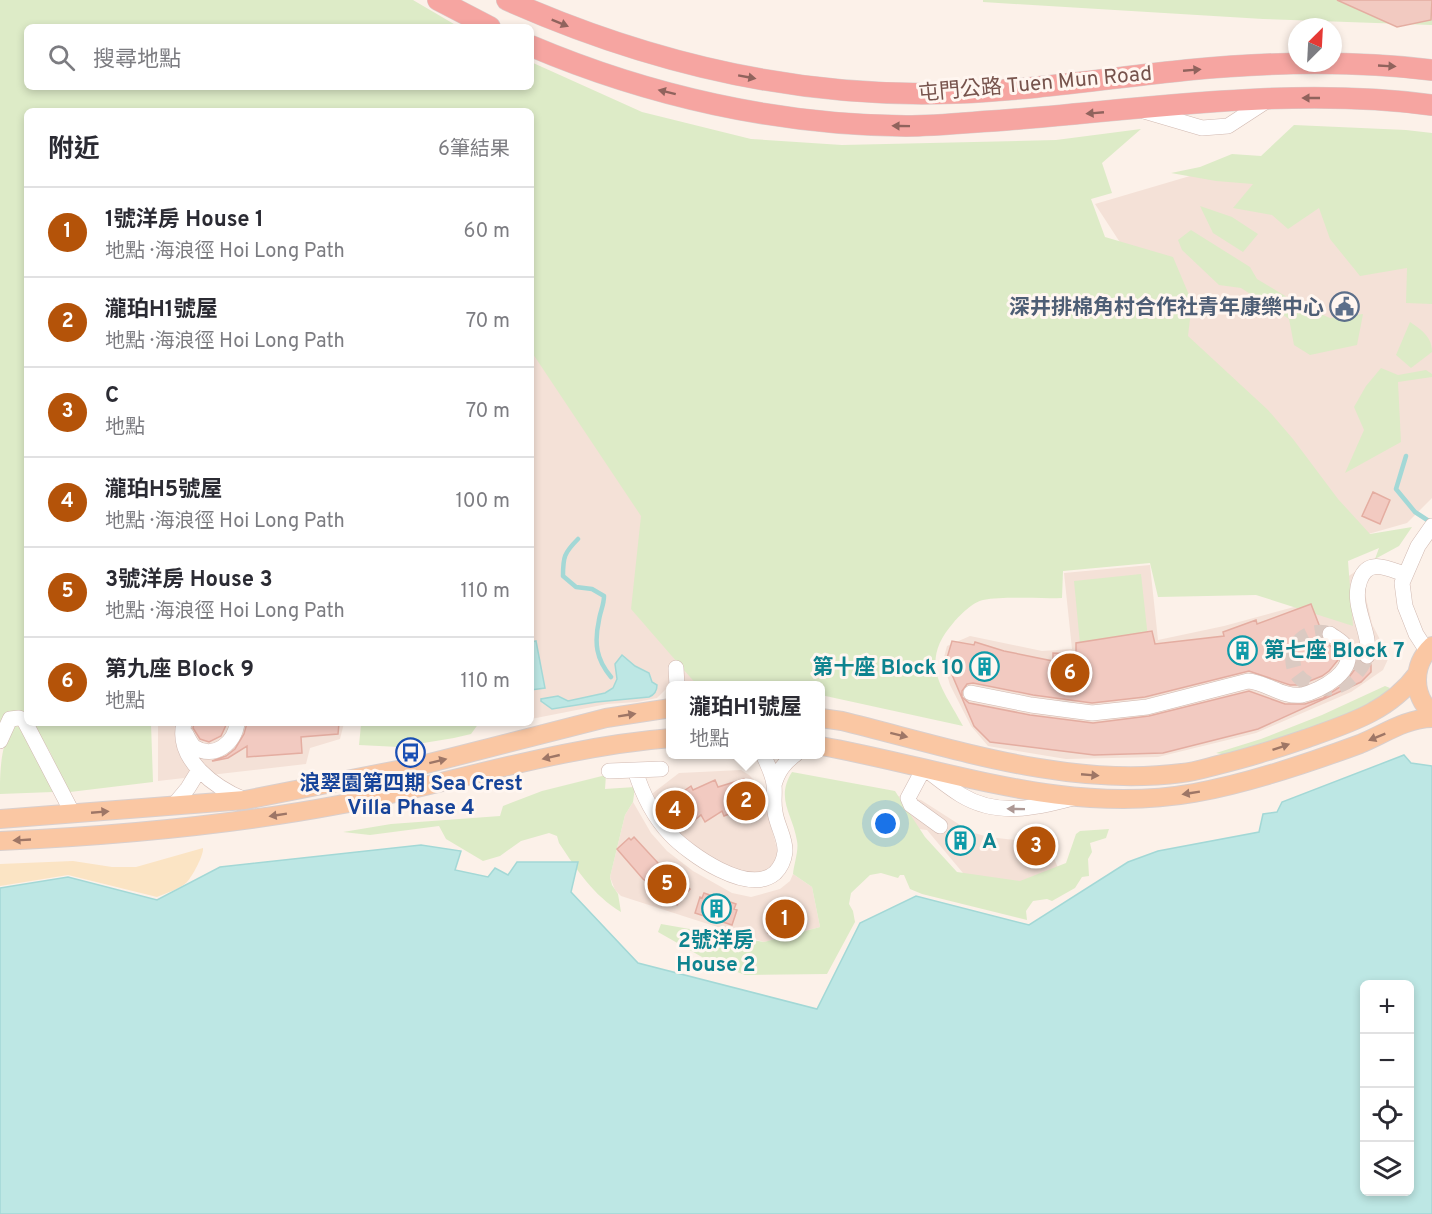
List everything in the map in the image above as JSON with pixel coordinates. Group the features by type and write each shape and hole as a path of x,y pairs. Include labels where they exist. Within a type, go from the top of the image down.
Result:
{"highway":[{"path":"438,0 484,24"},
{"name":"屯門公路 Tuen Mun Road","path":"507,0 579,31 670,60 745,77 840,90 896,93 984,91 1265,64 1345,64 1432,70"},
{"name":"屯門公路 Tuen Mun Road","path":"534,47 638,85 713,104 800,119 908,126 1271,98 1402,101 1432,105"}],"main road":[{"path":"1429,649 1420,662 1417,687 1422,700 1432,713"},
{"path":"825,719 1045,770 1095,775 1139,776 1184,773 1258,755 1360,720 1394,699 1406,689 1417,674"},
{"path":"0,819 245,800 418,766 606,718 666,709"},
{"path":"825,747 977,782 1073,798 1139,799 1192,794 1278,772 1361,743 1412,721 1432,718"},
{"path":"0,841 146,832 250,819 414,790 590,749 666,739"}],"street":[{"path":"1428,531 1404,574 1402,594 1416,634 1429,649"},
{"path":"1367,656 1368,645 1357,600 1357,586 1362,574 1367,568 1375,566 1404,574"},
{"path":"971,693 1031,705 1092,713 1146,707 1248,681 1258,681 1291,694 1302,694 1330,683 1343,670 1348,660 1344,645 1330,634"},
{"path":"676,668 677,681"},
{"path":"0,741 10,719 24,720"},
{"path":"27,726 73,814"},
{"path":"183,726 185,745 199,770 218,787 245,800"},
{"path":"184,726 193,746 204,750 216,750 226,746 234,738 236,726"},
{"path":"765,759 774,785"},
{"path":"635,770 639,784 654,814 678,841 711,865 738,877 754,880 765,879 774,873 781,865 784,856 783,840 774,810 774,785 777,772 790,759"},
{"path":"924,768 908,798 911,805 940,826"},
{"path":"609,771 661,769"},
{"path":"173,806 199,770"}],"shaded area":[{"path":"1207,171 1432,188 1432,498 1407,523 1319,548 1095,204"},
{"path":"597,259 693,647 693,681 666,681 666,689 657,698 607,704 534,718 534,271"},
{"path":"1373,560 1363,585 1372,624 1389,657 1383,670 1351,692 1256,733 1158,757 1066,759 988,746 971,726 950,685 943,661 947,646 970,636 1042,651 1072,649 1064,573 1150,565 1158,640 1224,626 1294,607 1326,591"},
{"path":"158,726 343,726 340,739 310,748 306,764 158,781"},
{"path":"741,770 761,787 778,853 774,863 767,871 742,876 682,839 652,799 653,793 679,773"},
{"path":"898,796 921,800 971,832 988,837 1015,840 1043,831 1058,868 1021,885 968,879 927,830 919,829"},
{"path":"633,802 651,833 667,851 693,871 732,893 751,897 780,889 790,881 793,874 812,887 820,927 764,942 621,896 615,890 610,877 625,815"}],"green space":[{"path":"0,0 413,0 454,24 24,24 24,90 534,90 534,63 642,112 751,139 842,145 1056,140 1141,129 1102,163 1112,193 1091,199 1105,237 1173,257 1192,302 1188,336 1268,410 1338,499 1370,534 1412,527 1399,546 1375,559 1379,548 1348,561 1353,626 1256,595 1158,597 1150,563 1063,571 1062,598 1001,598 979,601 954,622 943,637 937,650 935,663 941,687 963,726 825,696 825,681 694,681 631,609 641,516 534,356 534,108 24,108 24,719 0,731"},
{"path":"983,0 1432,0 1432,25 1342,22 1342,18 1263,19 983,2"},
{"path":"1294,125 1432,133 1432,304 1406,303 1407,268 1360,276 1330,239 1319,208 1288,229 1272,215 1233,208 1253,184 1216,181 1171,173 1200,167 1232,154 1261,156"},
{"path":"1200,206 1232,217 1258,234 1243,252 1213,233"},
{"path":"1191,230 1250,267 1257,279 1300,305 1330,318 1363,314 1357,345 1310,355 1294,345 1289,319 1241,288 1219,285 1182,250 1178,240"},
{"path":"1410,322 1422,331 1432,347 1432,352 1411,368 1396,355"},
{"path":"1381,368 1398,375 1426,370 1432,374 1432,377 1398,382 1401,442 1345,473 1364,430 1354,407 1366,386"},
{"path":"1141,574 1148,638 1080,644 1074,581"},
{"path":"1385,686 1390,688 1378,698 1338,717 1227,755 1216,753 1261,739 1322,715"},
{"path":"15,726 22,727 53,792 0,794 4,748 6,739"},
{"path":"34,726 151,726 153,782 70,792"},
{"path":"361,726 477,726 471,734 399,747 359,745"},
{"path":"792,772 895,791 925,837 957,872 1020,881 1066,863 1076,834 1080,831 1109,829 1106,838 1090,843 1092,852 1088,859 1089,876 1082,877 1075,888 1052,901 1047,899 1033,901 1026,911 1027,920 922,894 910,889 904,875 898,878 881,873 870,875 851,893 849,904 855,922 827,974 745,975 709,961 658,932 661,924 764,942 820,927 812,887 793,874 797,845 785,799 787,782"},
{"path":"606,775 605,789 635,787 633,802 625,815 610,877 618,894 621,912 594,890 572,863 557,836 549,833 521,841 500,856 483,861 446,839 439,826 370,835 343,832 391,824 500,816 503,806 542,791"}],"sand":[{"path":"203,848 202,856 187,882 157,897 68,875 0,886 0,864 73,861 112,867 136,867"}],"water":[{"path":"534,641 536,641 545,688 534,690"},
{"path":"622,655 635,666 649,673 652,682 657,685 652,695 552,709 541,701 541,699 558,696 568,701 605,693 613,688 617,679 615,664"},
{"path":"1404,755 1411,763 1432,766 1432,1214 0,1214 0,888 68,877 157,900 220,867 421,845 461,851 455,870 488,877 495,868 508,875 517,862 578,862 571,892 638,963 817,1009 860,923 916,896 1029,925 1128,862 1158,851 1259,832 1263,814 1277,812 1282,802"}],"building":[{"path":"1337,0 1432,0 1431,20 1397,27"},
{"name":"深井排棉角村合作社青年康樂中心","path":"1350,297 1356,307 1341,318 1334,308"},
{"path":"1373,492 1390,500 1380,524 1362,516"},
{"path":"1311,604 1321,630 1321,638 1336,651 1338,660 1322,676 1300,685 1290,685 1249,671 1145,697 1092,703 1033,695 973,683 967,684 962,691 962,697 969,703 1030,715 1093,723 1149,716 1249,691 1285,704 1305,704 1323,698 1343,685 1356,668 1358,658 1362,664 1371,665 1371,672 1361,682 1258,729 1163,753 1094,755 990,742 974,726 950,670 950,659 947,658 952,641 974,645 975,642 1004,651 1053,661 1053,653 1076,654 1076,643 1152,631 1155,644 1224,636 1223,632 1256,620 1257,624"},
{"path":"193,726 226,726 221,736 209,742 200,739"},
{"path":"246,726 339,726 338,734 301,737 302,753 247,757 247,746 228,758 212,761 226,756 235,749"},
{"path":"744,779 747,789 753,788 760,813 747,817 745,808 724,816 722,811 705,822 701,815 685,828 678,820 674,824 659,802 667,795 671,800 691,786 693,790 715,780 718,787"},
{"path":"634,837 658,863 690,889 677,905 643,879 617,849 629,838 631,840"},
{"name":"2號洋房 House 2","path":"704,893 736,904 734,909 737,910 732,925 695,913 700,897 702,898"},
{"path":"797,902 798,907 801,906 806,922 768,933 765,912"}],"waterway":[{"path":"1406,456 1396,489 1415,512 1432,523"},
{"path":"578,539 565,556 563,576 576,587 592,589 604,596 597,628 597,643 599,657 611,677"}],"tunnel":[{"path":"1330,634 1313,633 1306,636 1296,647 1293,654 1295,671 1308,684 1327,688 1343,684 1357,673 1367,656"}],"place":[{"name":"深井排棉角村合作社青年康樂中心","path":"1345,307"},
{"name":"第七座 Block 7","path":"1243,650"},
{"name":"第十座 Block 10","path":"985,667"},
{"name":"第九座 Block 9","path":"1070,673"},
{"name":"浪翠園第四期 Sea Crest Villa Phase 4","path":"411,752"},
{"name":"瀧珀H1號屋","path":"746,801"},
{"name":"瀧珀H5號屋","path":"675,810"},
{"name":"A","path":"961,841"},
{"name":"C","path":"1036,846"},
{"name":"3號洋房 House 3","path":"667,884"},
{"name":"2號洋房 House 2","path":"716,909"},
{"name":"1號洋房 House 1","path":"785,919"}]}
